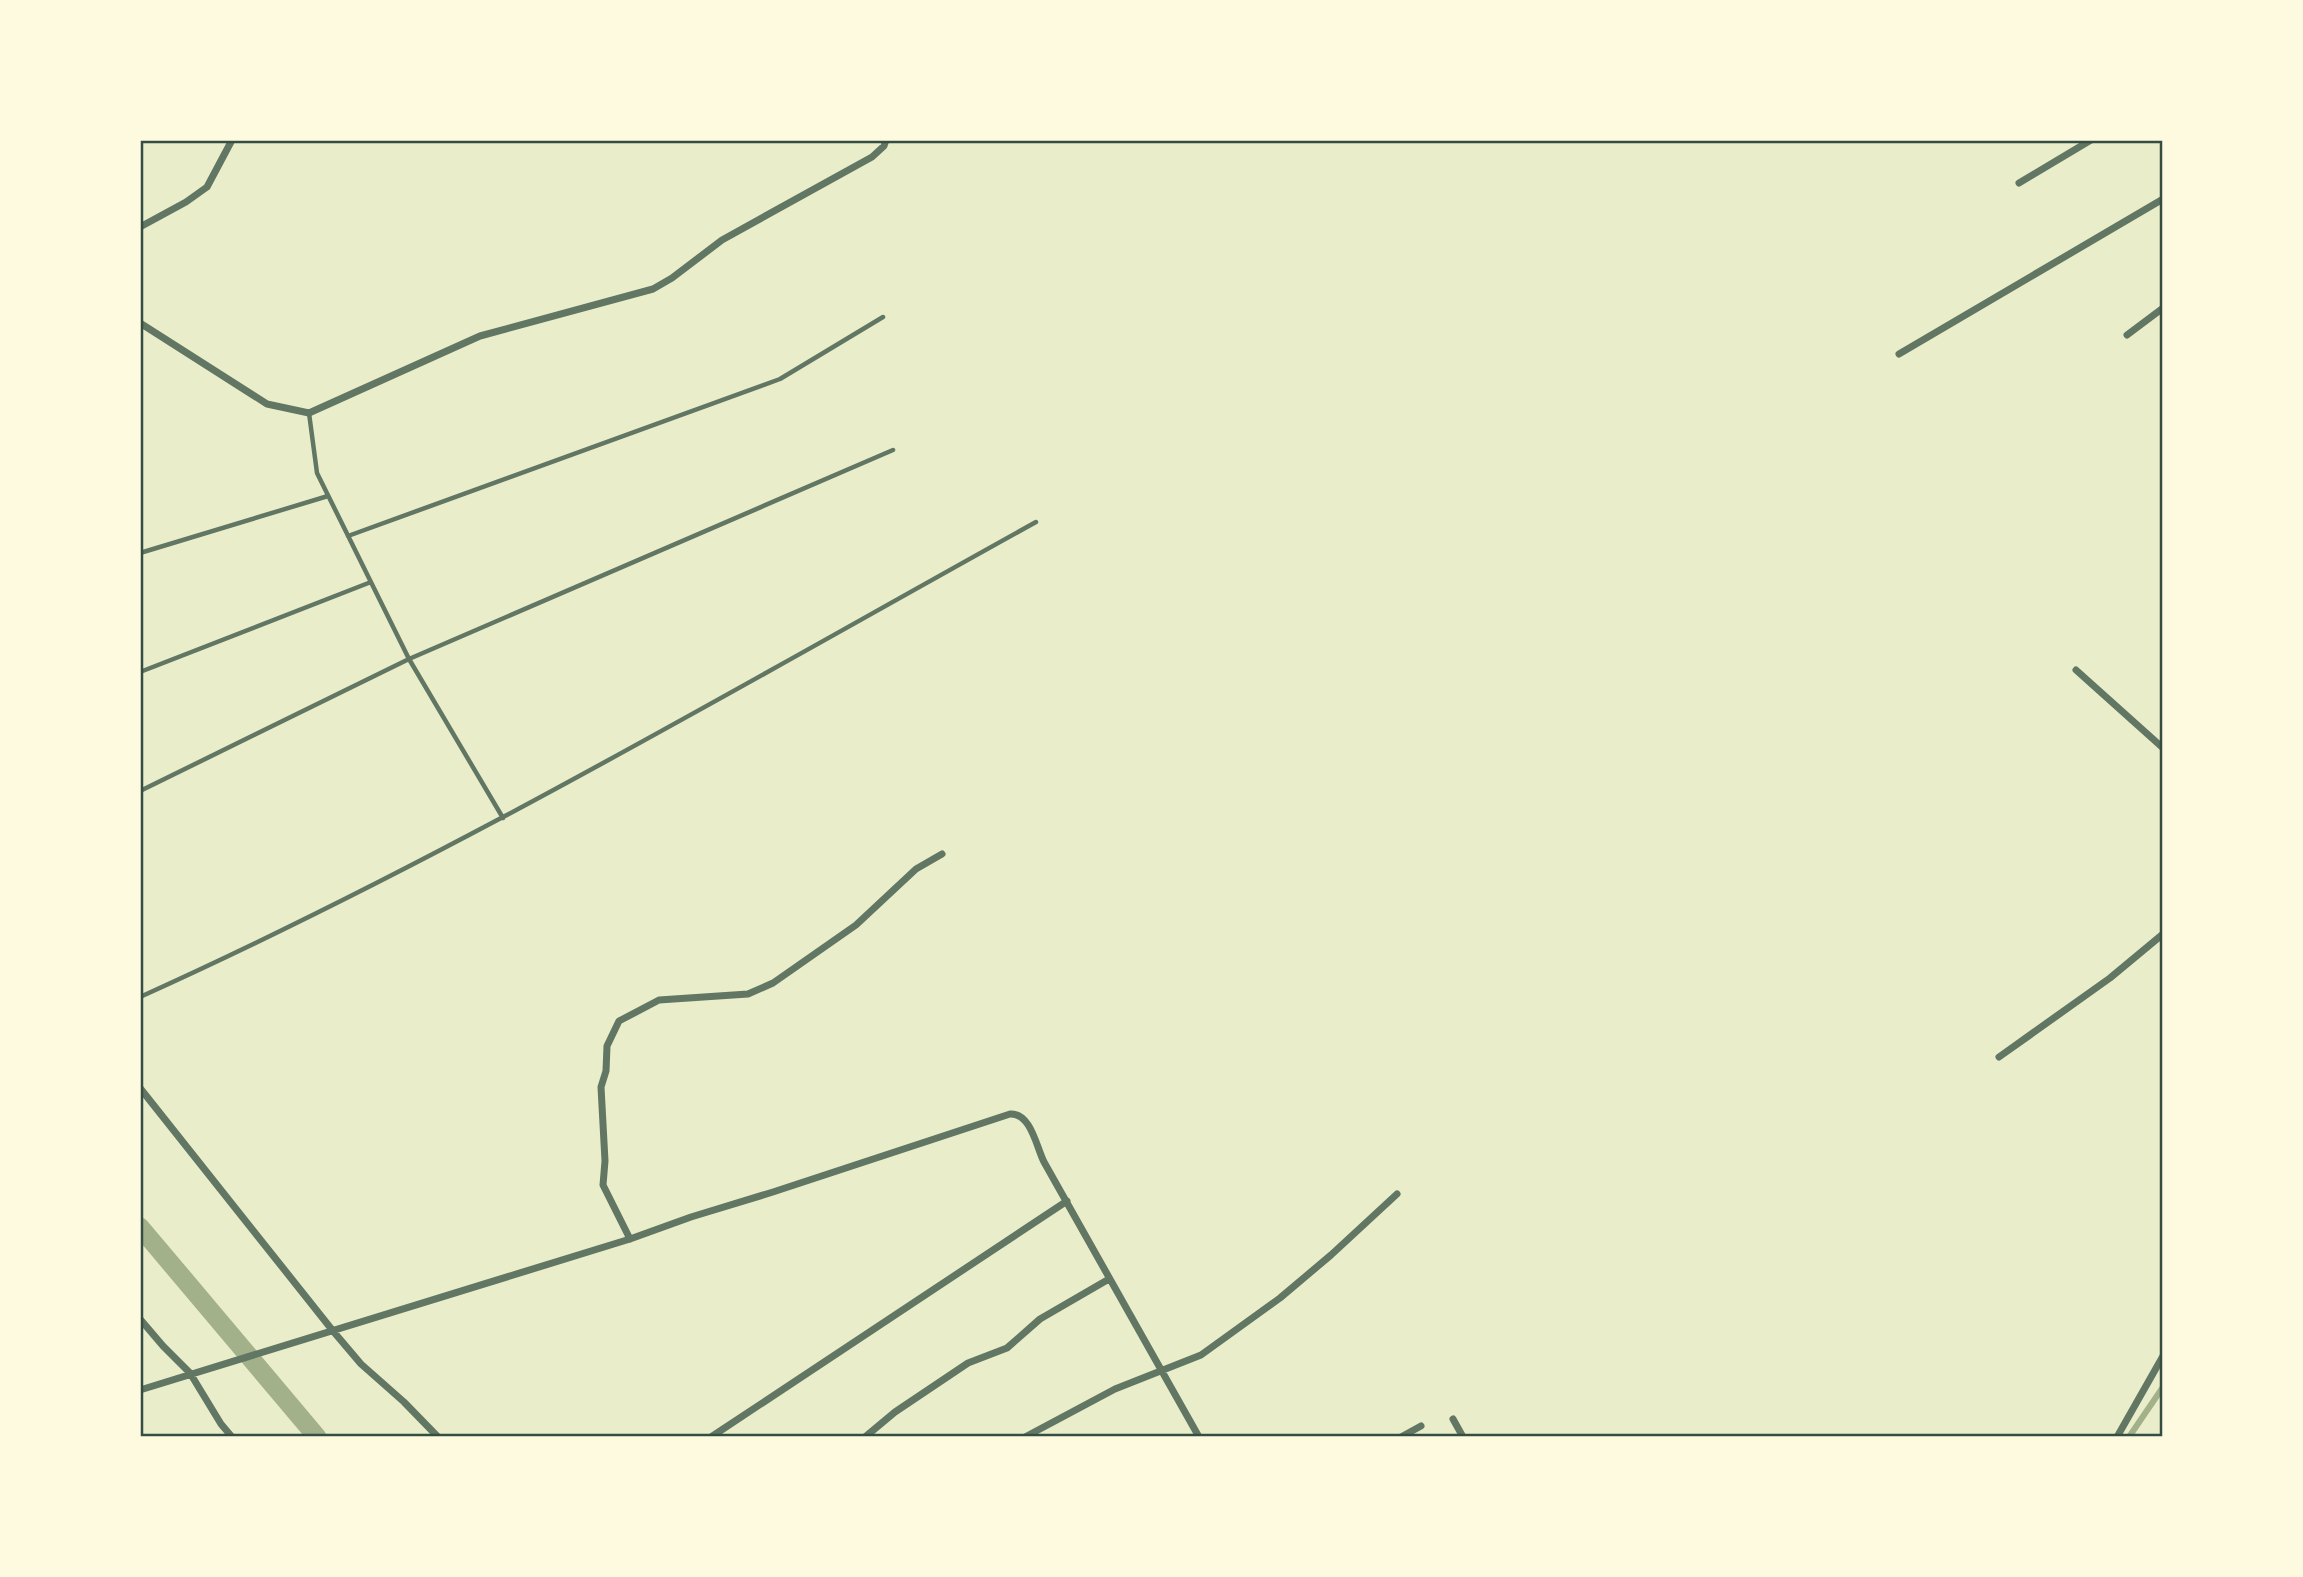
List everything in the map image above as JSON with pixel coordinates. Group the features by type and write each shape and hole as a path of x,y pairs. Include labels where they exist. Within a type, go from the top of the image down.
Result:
{"street":[{"path":"140,228 186,202 206,187 232,140"},
{"path":"140,323 267,404 309,413 480,336 653,289 722,240 872,157 884,146 886,140"},
{"path":"2019,183 2091,140"},
{"path":"1899,354 2163,199"},
{"path":"2127,335 2163,308"},
{"path":"2076,670 2163,748"},
{"path":"630,1239 603,1185 601,1087 606,1071 607,1046 619,1020 659,1000 748,994 773,983 856,925 916,869 942,854"},
{"path":"2000,1057 2110,978 2163,934"},
{"path":"140,1088 361,1364 438,1437"},
{"path":"140,1390 630,1239 1010,1114 1018,1114 1024,1118 1044,1162 1199,1437"},
{"path":"1025,1437 1115,1389 1201,1355 1280,1298 1397,1194"},
{"path":"710,1437 1067,1201"},
{"path":"865,1437 895,1412 968,1363 1007,1348 1040,1320 1109,1279"},
{"path":"140,1319 190,1373 232,1437"},
{"path":"2117,1437 2163,1356"},
{"path":"1453,1419 1463,1437"},
{"path":"1401,1437 1420,1426"}],"lane":[{"path":"348,536 780,379 883,317"},
{"path":"309,413 317,473 328,496 409,659 503,818"},
{"path":"140,791 409,659 893,450"},
{"path":"140,553 328,496"},
{"path":"140,997 258,944 503,818 1036,522"},
{"path":"140,672 371,582"}],"waterway":[{"path":"140,1227 317,1437"},
{"path":"2129,1437 2163,1387"}]}
